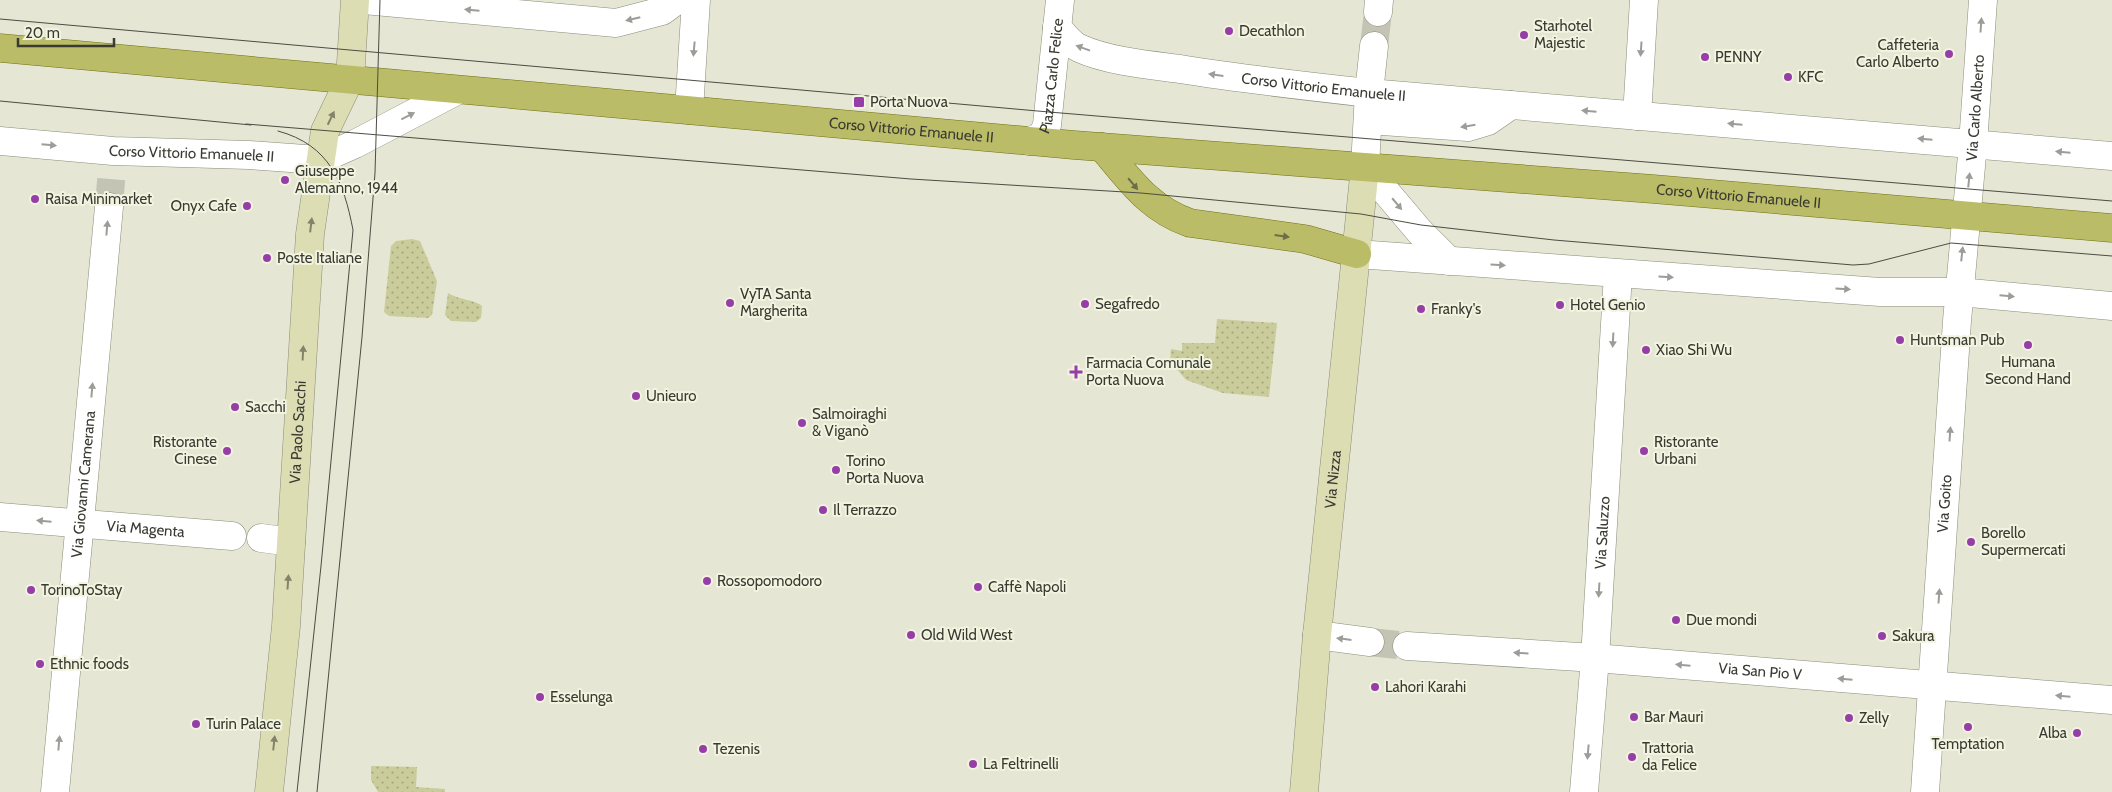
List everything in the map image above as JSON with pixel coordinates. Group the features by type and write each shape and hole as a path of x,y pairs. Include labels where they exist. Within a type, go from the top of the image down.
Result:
{"main road":[{"name":"Corso Vittorio Emanuele II","path":"0,48 1029,142 1653,188 2112,228"},
{"path":"1102,147 1141,193 1162,211 1176,218 1190,223 1305,239 1357,254"}],"street":[{"path":"350,79 355,0"},
{"path":"364,0 616,23 662,11 677,0"},
{"path":"689,110 696,0"},
{"name":"Piazza Carlo Felice","path":"1029,142 1042,137 1047,126 1060,0"},
{"path":"1637,116 1644,0"},
{"name":"Via Carlo Alberto","path":"1965,216 1973,144 1983,0"},
{"name":"Corso Vittorio Emanuele II","path":"1057,27 1072,44 1080,48 1138,63 1250,80 1369,93 2112,156"},
{"path":"1374,46 1365,167 1420,232 1450,261"},
{"name":"Via Paolo Sacchi","path":"269,792 286,626 310,234 319,160 325,130 350,79"},
{"name":"Corso Vittorio Emanuele II","path":"0,141 113,160 249,155 319,160 356,144 458,90"},
{"name":"Corso Vittorio Emanuele II","path":"1368,120 1468,127 1488,121 1511,105"},
{"name":"Via Nizza","path":"1304,792 1317,635 1365,167"},
{"name":"Via Giovanni Camerana","path":"55,792 109,207"},
{"name":"Via Goito","path":"1925,792 1965,216"},
{"path":"1357,254 1880,292 1959,292 2112,306"},
{"name":"Via Saluzzo","path":"1584,792 1595,658 1618,274"},
{"name":"Via Magenta","path":"0,517 232,536"},
{"path":"261,538 291,542"},
{"path":"1317,635 1370,642"},
{"name":"Via San Pio V","path":"1407,646 1595,658 2112,700"}],"green space":[{"path":"412,239 420,241 437,281 432,315 428,318 389,316 384,312 391,246 396,241"},
{"path":"448,293 476,302 482,306 481,318 476,322 451,321 445,315"},
{"path":"1217,319 1277,323 1269,397 1223,393 1186,380 1170,361 1171,349 1182,351 1182,343 1215,343"},
{"path":"371,766 417,767 416,787 445,789 445,792 378,792 371,780"}],"tunnel":[{"path":"1374,46 1378,12"},
{"path":"109,207 112,168"},
{"path":"1370,642 1407,646"}],"tram line":[{"path":"317,792 362,337 375,173 380,0"},
{"path":"0,19 1049,112 2112,201"},
{"path":"0,101 251,125"},
{"path":"246,124 911,179 1141,193 1361,214 1421,225 1554,240 1853,265 1869,264 1951,243 2112,256"},
{"path":"278,131 296,137 310,146 332,168 345,197 353,230 297,792"}],"place":[{"name":"Decathlon","path":"1229,31"},
{"name":"Starhotel Majestic","path":"1524,35"},
{"name":"Caffeteria Carlo Alberto","path":"1949,54"},
{"name":"PENNY","path":"1705,57"},
{"name":"KFC","path":"1788,77"},
{"name":"Porta Nuova","path":"859,102"},
{"name":"Giuseppe Alemanno, 1944","path":"285,180"},
{"name":"Raisa Minimarket","path":"35,199"},
{"name":"Onyx Cafe","path":"247,206"},
{"name":"Poste Italiane","path":"267,258"},
{"name":"VyTA Santa Margherita","path":"730,303"},
{"name":"Segafredo","path":"1085,304"},
{"name":"Hotel Genio","path":"1560,305"},
{"name":"Franky's","path":"1421,309"},
{"name":"Huntsman Pub","path":"1900,340"},
{"name":"Humana Second Hand","path":"2028,345"},
{"name":"Xiao Shi Wu","path":"1646,350"},
{"name":"Farmacia Comunale Porta Nuova","path":"1076,372"},
{"name":"Unieuro","path":"636,396"},
{"name":"Sacchi","path":"235,407"},
{"name":"Salmoiraghi & Viganò","path":"802,423"},
{"name":"Ristorante Cinese","path":"227,451"},
{"name":"Ristorante Urbani","path":"1644,451"},
{"name":"Torino Porta Nuova","path":"836,470"},
{"name":"Il Terrazzo","path":"823,510"},
{"name":"Borello Supermercati","path":"1971,542"},
{"name":"Rossopomodoro","path":"707,581"},
{"name":"Caffè Napoli","path":"978,587"},
{"name":"TorinoToStay","path":"31,590"},
{"name":"Due mondi","path":"1676,620"},
{"name":"Old Wild West","path":"911,635"},
{"name":"Sakura","path":"1882,636"},
{"name":"Ethnic foods","path":"40,664"},
{"name":"Lahori Karahi","path":"1375,687"},
{"name":"Esselunga","path":"540,697"},
{"name":"Bar Mauri","path":"1634,717"},
{"name":"Zelly","path":"1849,718"},
{"name":"Turin Palace","path":"196,724"},
{"name":"Temptation","path":"1968,727"},
{"name":"Alba","path":"2077,733"},
{"name":"Tezenis","path":"703,749"},
{"name":"Trattoria da Felice","path":"1632,757"},
{"name":"La Feltrinelli","path":"973,764"}]}
